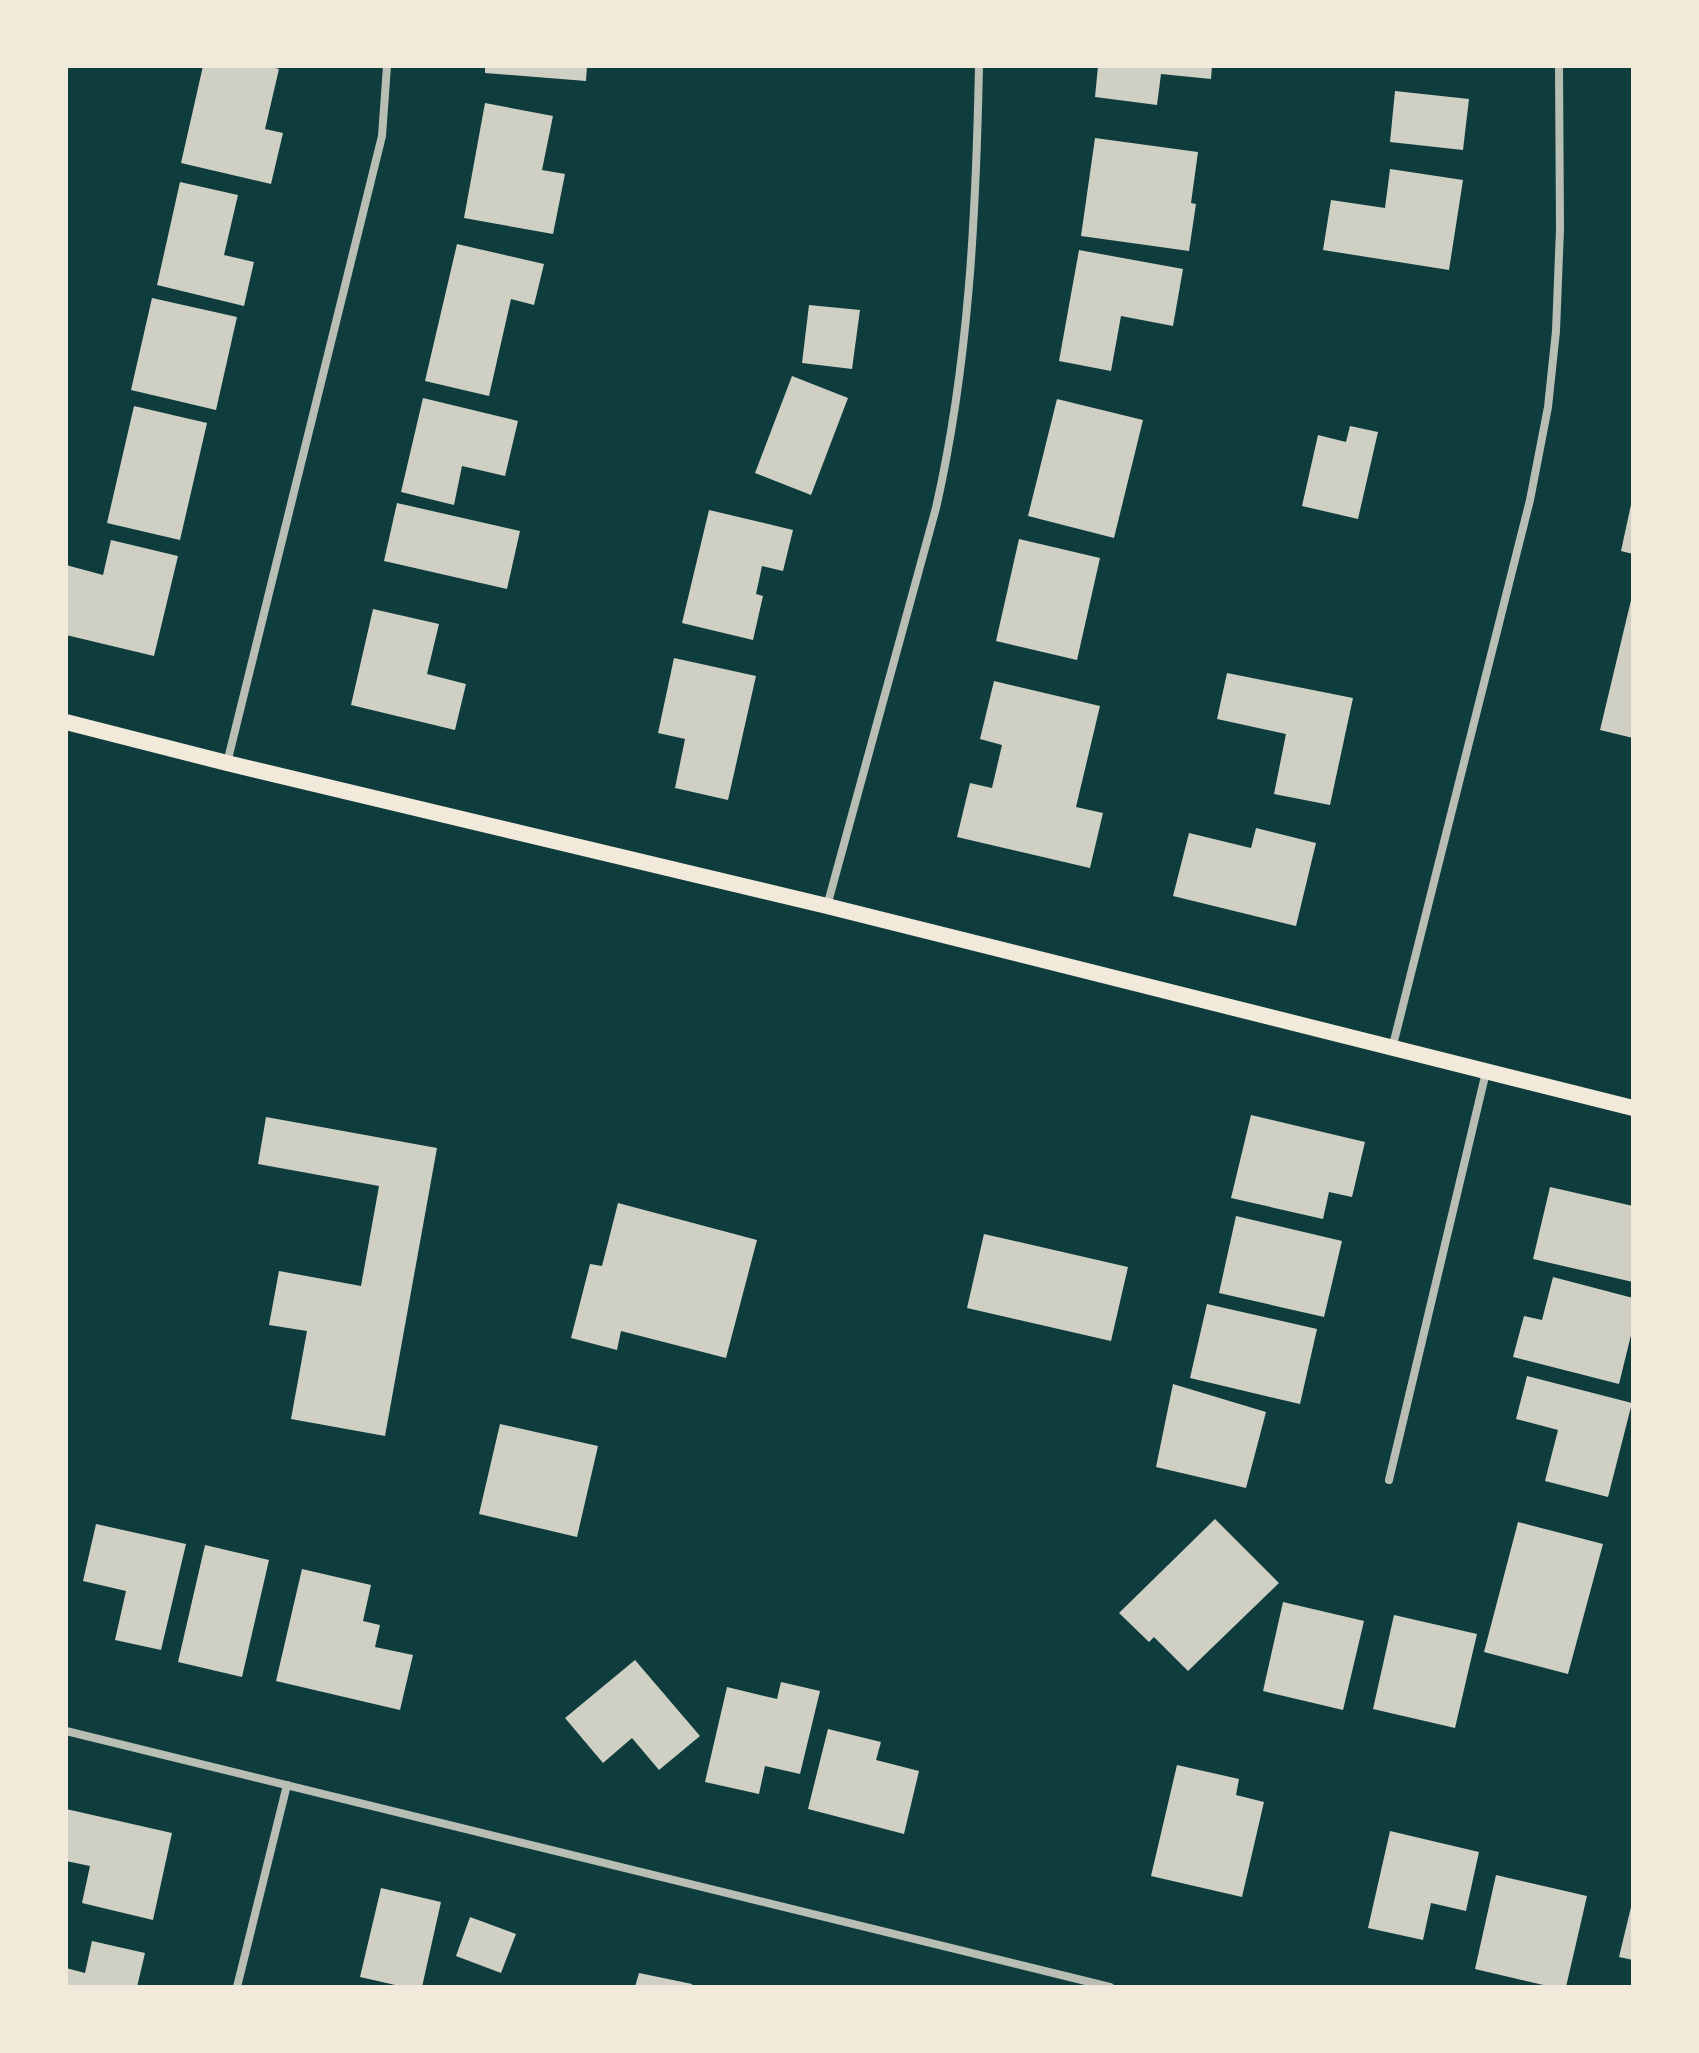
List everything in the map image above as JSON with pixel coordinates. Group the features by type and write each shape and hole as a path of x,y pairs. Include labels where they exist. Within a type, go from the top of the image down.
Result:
{"main road":[{"path":"66,722 827,906 1633,1108"}],"street":[{"path":"227,763 382,136 387,66"},
{"path":"827,906 949,450 967,328 979,66"},
{"path":"1392,1049 1530,500 1548,407 1556,331 1560,229 1559,66"},
{"path":"1389,1480 1486,1072"},
{"path":"66,1731 1110,1987"},
{"path":"237,1987 287,1785"}],"building":[{"path":"203,66 267,66 279,69 265,129 283,133 271,184 181,163"},
{"path":"485,66 587,66 586,81 485,73"},
{"path":"1098,66 1212,66 1211,79 1161,74 1157,105 1095,97"},
{"path":"1395,91 1469,99 1463,150 1390,142"},
{"path":"485,103 553,116 542,170 565,174 553,234 464,218"},
{"path":"1095,138 1198,152 1191,203 1196,204 1189,251 1081,236"},
{"path":"1390,169 1463,180 1449,270 1323,250 1331,200 1385,208"},
{"path":"180,182 238,195 224,255 254,262 244,306 157,285"},
{"path":"457,244 544,264 534,305 511,299 489,396 425,381"},
{"path":"1079,250 1183,269 1173,326 1121,316 1111,371 1059,361"},
{"path":"152,298 237,317 216,410 131,390"},
{"path":"809,305 860,310 852,369 802,363"},
{"path":"792,376 848,398 811,495 755,473"},
{"path":"423,398 518,421 505,476 462,466 454,505 401,492"},
{"path":"1057,399 1143,420 1114,538 1028,516"},
{"path":"134,406 207,423 180,540 107,523"},
{"path":"1350,426 1378,432 1358,519 1302,506 1318,435 1346,442"},
{"path":"1633,500 1633,554 1621,551"},
{"path":"397,503 520,531 507,589 384,561"},
{"path":"709,510 793,530 783,571 762,566 756,594 763,596 753,640 682,623"},
{"path":"1019,539 1100,558 1077,660 996,641"},
{"path":"111,540 178,556 154,656 66,635 66,565 103,575"},
{"path":"1633,596 1633,738 1600,730"},
{"path":"373,609 439,624 427,674 466,684 455,730 351,705"},
{"path":"674,658 756,676 728,800 675,788 685,739 658,733"},
{"path":"1227,673 1353,698 1330,805 1274,794 1286,734 1217,719"},
{"path":"994,681 1100,706 1076,807 1103,813 1090,868 957,837 970,783 992,788 1002,745 980,739"},
{"path":"1256,828 1316,843 1296,926 1173,896 1189,833 1251,848"},
{"path":"1251,1115 1365,1142 1352,1197 1329,1192 1323,1219 1231,1198"},
{"path":"266,1117 437,1148 385,1436 291,1419 307,1331 269,1325 279,1271 361,1286 379,1186 258,1164"},
{"path":"1550,1187 1633,1206 1633,1282 1533,1259"},
{"path":"618,1203 757,1240 726,1358 621,1331 617,1350 571,1338 590,1264 602,1266"},
{"path":"1236,1216 1342,1241 1324,1317 1219,1293"},
{"path":"984,1234 1128,1267 1111,1341 967,1308"},
{"path":"1553,1277 1633,1298 1633,1327 1619,1384 1513,1357 1524,1316 1542,1320"},
{"path":"1207,1304 1317,1329 1300,1404 1190,1378"},
{"path":"1527,1376 1632,1403 1608,1497 1545,1481 1558,1430 1516,1419"},
{"path":"1173,1384 1266,1412 1246,1488 1156,1467"},
{"path":"500,1424 598,1446 577,1537 479,1514"},
{"path":"1215,1519 1279,1583 1188,1671 1154,1637 1149,1642 1119,1613"},
{"path":"1518,1522 1603,1544 1568,1674 1484,1652"},
{"path":"96,1524 186,1544 161,1650 115,1640 126,1591 83,1581"},
{"path":"205,1545 269,1560 242,1677 178,1662"},
{"path":"302,1569 371,1585 363,1621 380,1625 375,1647 413,1655 400,1710 276,1681"},
{"path":"1283,1602 1364,1621 1343,1710 1263,1691"},
{"path":"1394,1615 1477,1634 1455,1728 1373,1709"},
{"path":"635,1660 700,1736 659,1770 632,1738 603,1763 565,1718"},
{"path":"781,1682 820,1691 800,1774 765,1766 759,1794 705,1782 727,1687 777,1699"},
{"path":"828,1729 881,1742 876,1760 919,1771 904,1834 808,1809"},
{"path":"1177,1765 1239,1779 1236,1795 1264,1802 1242,1897 1151,1876"},
{"path":"66,1809 172,1833 153,1920 82,1903 90,1866 66,1861"},
{"path":"1390,1831 1479,1852 1466,1911 1431,1903 1423,1940 1368,1928"},
{"path":"1496,1875 1587,1896 1566,1987 1552,1987 1475,1969"},
{"path":"381,1888 441,1902 422,1987 404,1987 360,1977"},
{"path":"1633,1903 1633,1960 1619,1957"},
{"path":"470,1917 516,1934 501,1973 456,1956"},
{"path":"92,1941 145,1953 137,1987 66,1987 66,1968 85,1973"},
{"path":"639,1973 692,1984 691,1987 635,1987"}]}
